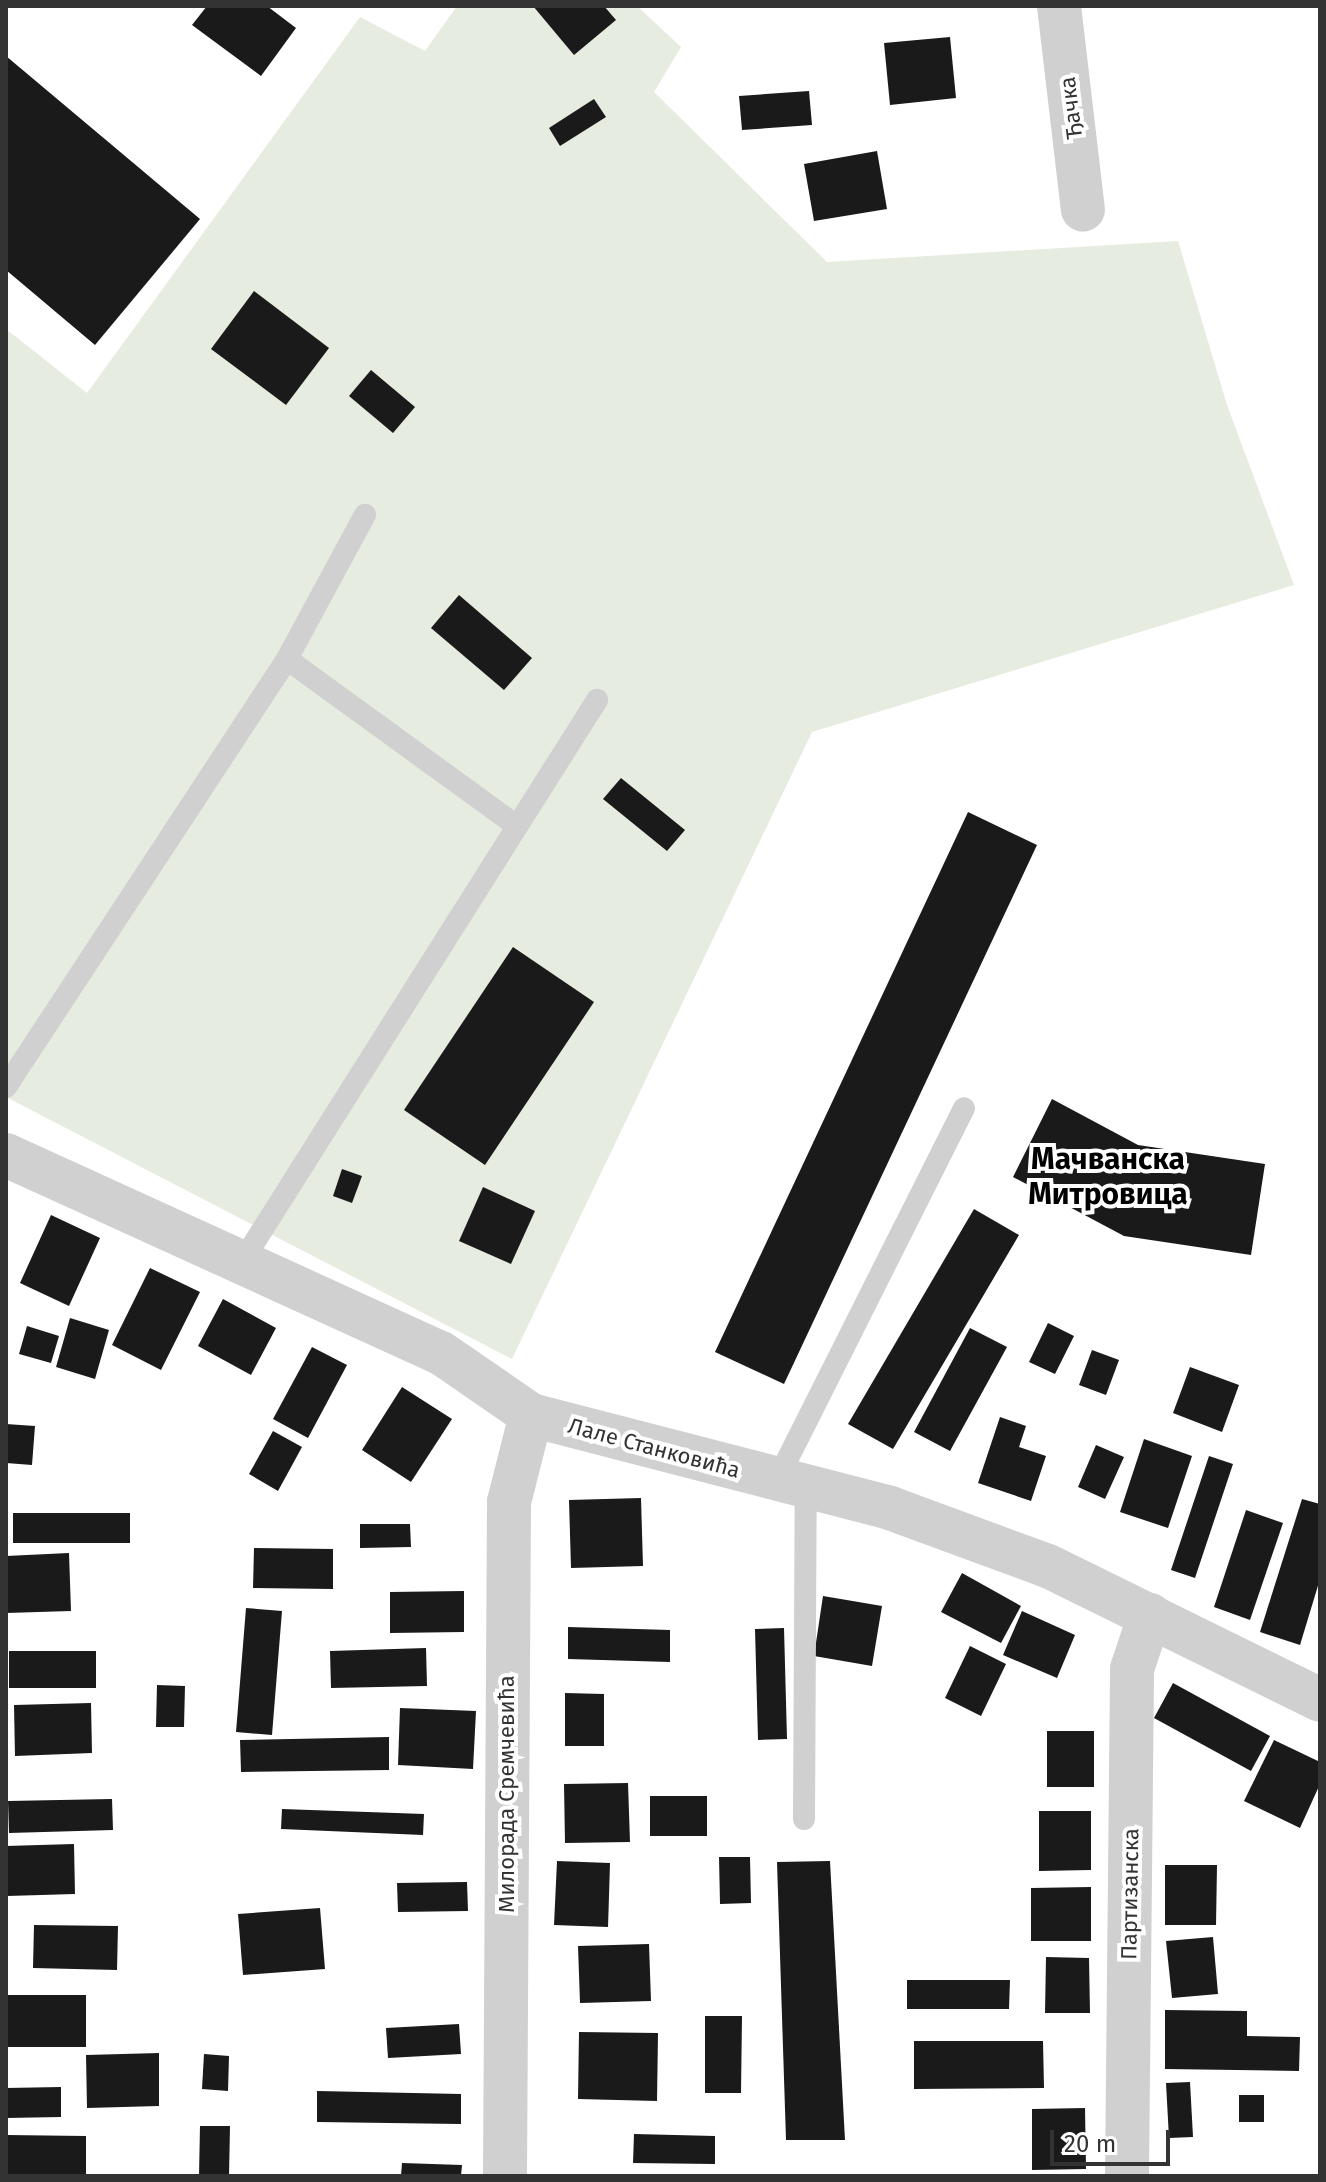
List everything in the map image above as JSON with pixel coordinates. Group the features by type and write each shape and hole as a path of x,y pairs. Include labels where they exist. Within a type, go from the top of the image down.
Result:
{"street":[{"name":"Ђачка","path":"1059,6 1083,210"},
{"name":"Лале Станковића","path":"6,1155 441,1353 531,1415 890,1508 1048,1566 1320,1700"},
{"name":"Милорада Сремчевића","path":"505,2176 509,1502 531,1415"},
{"name":"Партизанска","path":"1127,2176 1132,1669 1150,1615"}],"lane":[{"path":"6,1087 287,659 365,515"},
{"path":"287,659 517,826"},
{"path":"242,1262 597,700"},
{"path":"804,1819 792,1484 964,1108"}],"shaded area":[{"path":"457,6 637,6 681,47 654,92 827,262 1178,241 1227,405 1294,585 812,732 512,1359 6,1097 6,329 87,393 360,17 425,51"}],"building":[{"path":"207,6 267,6 296,28 261,76 192,25"},
{"path":"533,6 604,6 616,20 574,55"},
{"path":"950,37 956,98 890,105 884,43"},
{"path":"6,56 200,219 95,345 6,270"},
{"path":"809,91 812,125 742,130 739,96"},
{"path":"594,99 606,117 560,146 549,128"},
{"path":"877,151 887,209 814,221 804,164"},
{"path":"254,291 329,348 286,405 211,349"},
{"path":"371,370 415,407 393,433 349,396"},
{"path":"459,595 532,658 504,690 431,628"},
{"path":"621,778 685,830 667,851 603,799"},
{"path":"968,812 1037,845 784,1384 715,1352"},
{"path":"513,947 594,1002 485,1165 404,1110"},
{"path":"1052,1099 1138,1145 1265,1164 1251,1255 1124,1236 1013,1177"},
{"path":"342,1169 362,1176 352,1203 333,1196"},
{"path":"483,1187 535,1211 511,1264 459,1241"},
{"path":"974,1209 1019,1235 893,1449 848,1424"},
{"path":"51,1215 100,1238 69,1306 20,1283"},
{"path":"150,1268 200,1292 161,1370 112,1345"},
{"path":"223,1299 276,1328 251,1375 198,1346"},
{"path":"70,1318 109,1330 95,1379 56,1367"},
{"path":"1048,1323 1074,1336 1055,1374 1029,1362"},
{"path":"27,1326 59,1336 51,1363 19,1354"},
{"path":"970,1328 1007,1347 950,1451 914,1432"},
{"path":"312,1347 347,1365 308,1438 273,1419"},
{"path":"1092,1350 1119,1360 1106,1395 1079,1385"},
{"path":"1190,1367 1239,1385 1222,1432 1173,1413"},
{"path":"402,1387 452,1419 411,1482 362,1450"},
{"path":"1000,1417 1026,1426 1019,1447 1046,1456 1031,1501 978,1483"},
{"path":"6,1424 35,1426 32,1465 6,1463"},
{"path":"273,1431 302,1447 278,1491 249,1474"},
{"path":"1144,1439 1192,1456 1168,1528 1120,1512"},
{"path":"1096,1445 1124,1457 1105,1499 1078,1487"},
{"path":"1209,1456 1233,1464 1195,1578 1171,1570"},
{"path":"641,1498 643,1566 571,1568 569,1500"},
{"path":"1302,1499 1320,1504 1320,1579 1300,1645 1260,1632"},
{"path":"1246,1510 1283,1523 1250,1620 1214,1607"},
{"path":"13,1513 130,1513 130,1543 13,1543"},
{"path":"360,1524 410,1524 411,1547 360,1548"},
{"path":"254,1548 333,1549 333,1589 253,1588"},
{"path":"69,1553 71,1611 6,1613 6,1556"},
{"path":"962,1573 1021,1606 1001,1643 941,1612"},
{"path":"464,1591 464,1632 390,1633 390,1592"},
{"path":"823,1596 882,1606 872,1666 814,1656"},
{"path":"246,1608 282,1611 272,1735 236,1732"},
{"path":"1022,1611 1075,1635 1057,1678 1003,1655"},
{"path":"568,1627 670,1630 670,1662 568,1659"},
{"path":"784,1628 787,1739 758,1740 755,1629"},
{"path":"970,1646 1006,1664 981,1716 945,1698"},
{"path":"426,1648 427,1686 331,1688 330,1651"},
{"path":"9,1651 96,1651 96,1688 9,1688"},
{"path":"1173,1683 1270,1736 1251,1771 1154,1718"},
{"path":"157,1685 185,1686 184,1727 156,1727"},
{"path":"565,1693 604,1694 604,1746 565,1746"},
{"path":"91,1703 92,1753 15,1756 14,1705"},
{"path":"400,1708 476,1711 473,1769 398,1765"},
{"path":"1047,1731 1094,1731 1094,1787 1047,1787"},
{"path":"389,1737 389,1770 241,1772 240,1740"},
{"path":"1274,1740 1320,1762 1320,1784 1300,1828 1244,1801"},
{"path":"628,1783 630,1842 565,1843 564,1784"},
{"path":"650,1796 707,1796 707,1836 650,1836"},
{"path":"112,1799 113,1830 9,1833 8,1801"},
{"path":"282,1809 424,1814 423,1835 281,1829"},
{"path":"1039,1811 1091,1811 1091,1870 1039,1871"},
{"path":"74,1844 75,1894 7,1896 6,1846"},
{"path":"719,1857 750,1857 751,1903 720,1904"},
{"path":"557,1861 610,1863 608,1927 554,1925"},
{"path":"830,1861 845,2140 786,2140 777,1862"},
{"path":"1165,1865 1217,1865 1216,1925 1165,1925"},
{"path":"467,1882 468,1911 398,1912 397,1883"},
{"path":"1091,1887 1091,1941 1031,1941 1031,1888"},
{"path":"320,1908 325,1969 243,1975 238,1914"},
{"path":"34,1925 118,1926 117,1970 33,1968"},
{"path":"1213,1937 1218,1994 1172,1998 1166,1941"},
{"path":"649,1944 651,2001 580,2003 578,1946"},
{"path":"1046,1957 1089,1958 1090,2013 1045,2013"},
{"path":"907,1980 1010,1980 1009,2009 907,2009"},
{"path":"8,1995 86,1995 86,2047 8,2047"},
{"path":"1165,2010 1247,2011 1247,2036 1300,2037 1299,2071 1165,2069"},
{"path":"705,2016 742,2016 741,2093 705,2093"},
{"path":"459,2024 461,2054 388,2058 386,2028"},
{"path":"579,2032 658,2033 657,2101 578,2099"},
{"path":"914,2041 1043,2041 1044,2088 914,2089"},
{"path":"159,2053 159,2106 87,2108 86,2055"},
{"path":"204,2054 229,2056 228,2091 202,2089"},
{"path":"1190,2082 1193,2137 1169,2138 1166,2083"},
{"path":"61,2087 61,2117 6,2118 6,2088"},
{"path":"317,2091 461,2094 461,2124 317,2122"},
{"path":"1239,2095 1264,2095 1264,2122 1239,2122"},
{"path":"1085,2108 1086,2169 1032,2170 1032,2109"},
{"path":"200,2126 230,2126 229,2176 199,2176"},
{"path":"634,2134 715,2136 715,2164 633,2163"},
{"path":"6,2135 86,2136 86,2176 6,2176"},
{"path":"402,2163 462,2165 461,2176 401,2176"}],"district":[{"name":"Мачванска Митровица","path":"1108,1176"}]}
